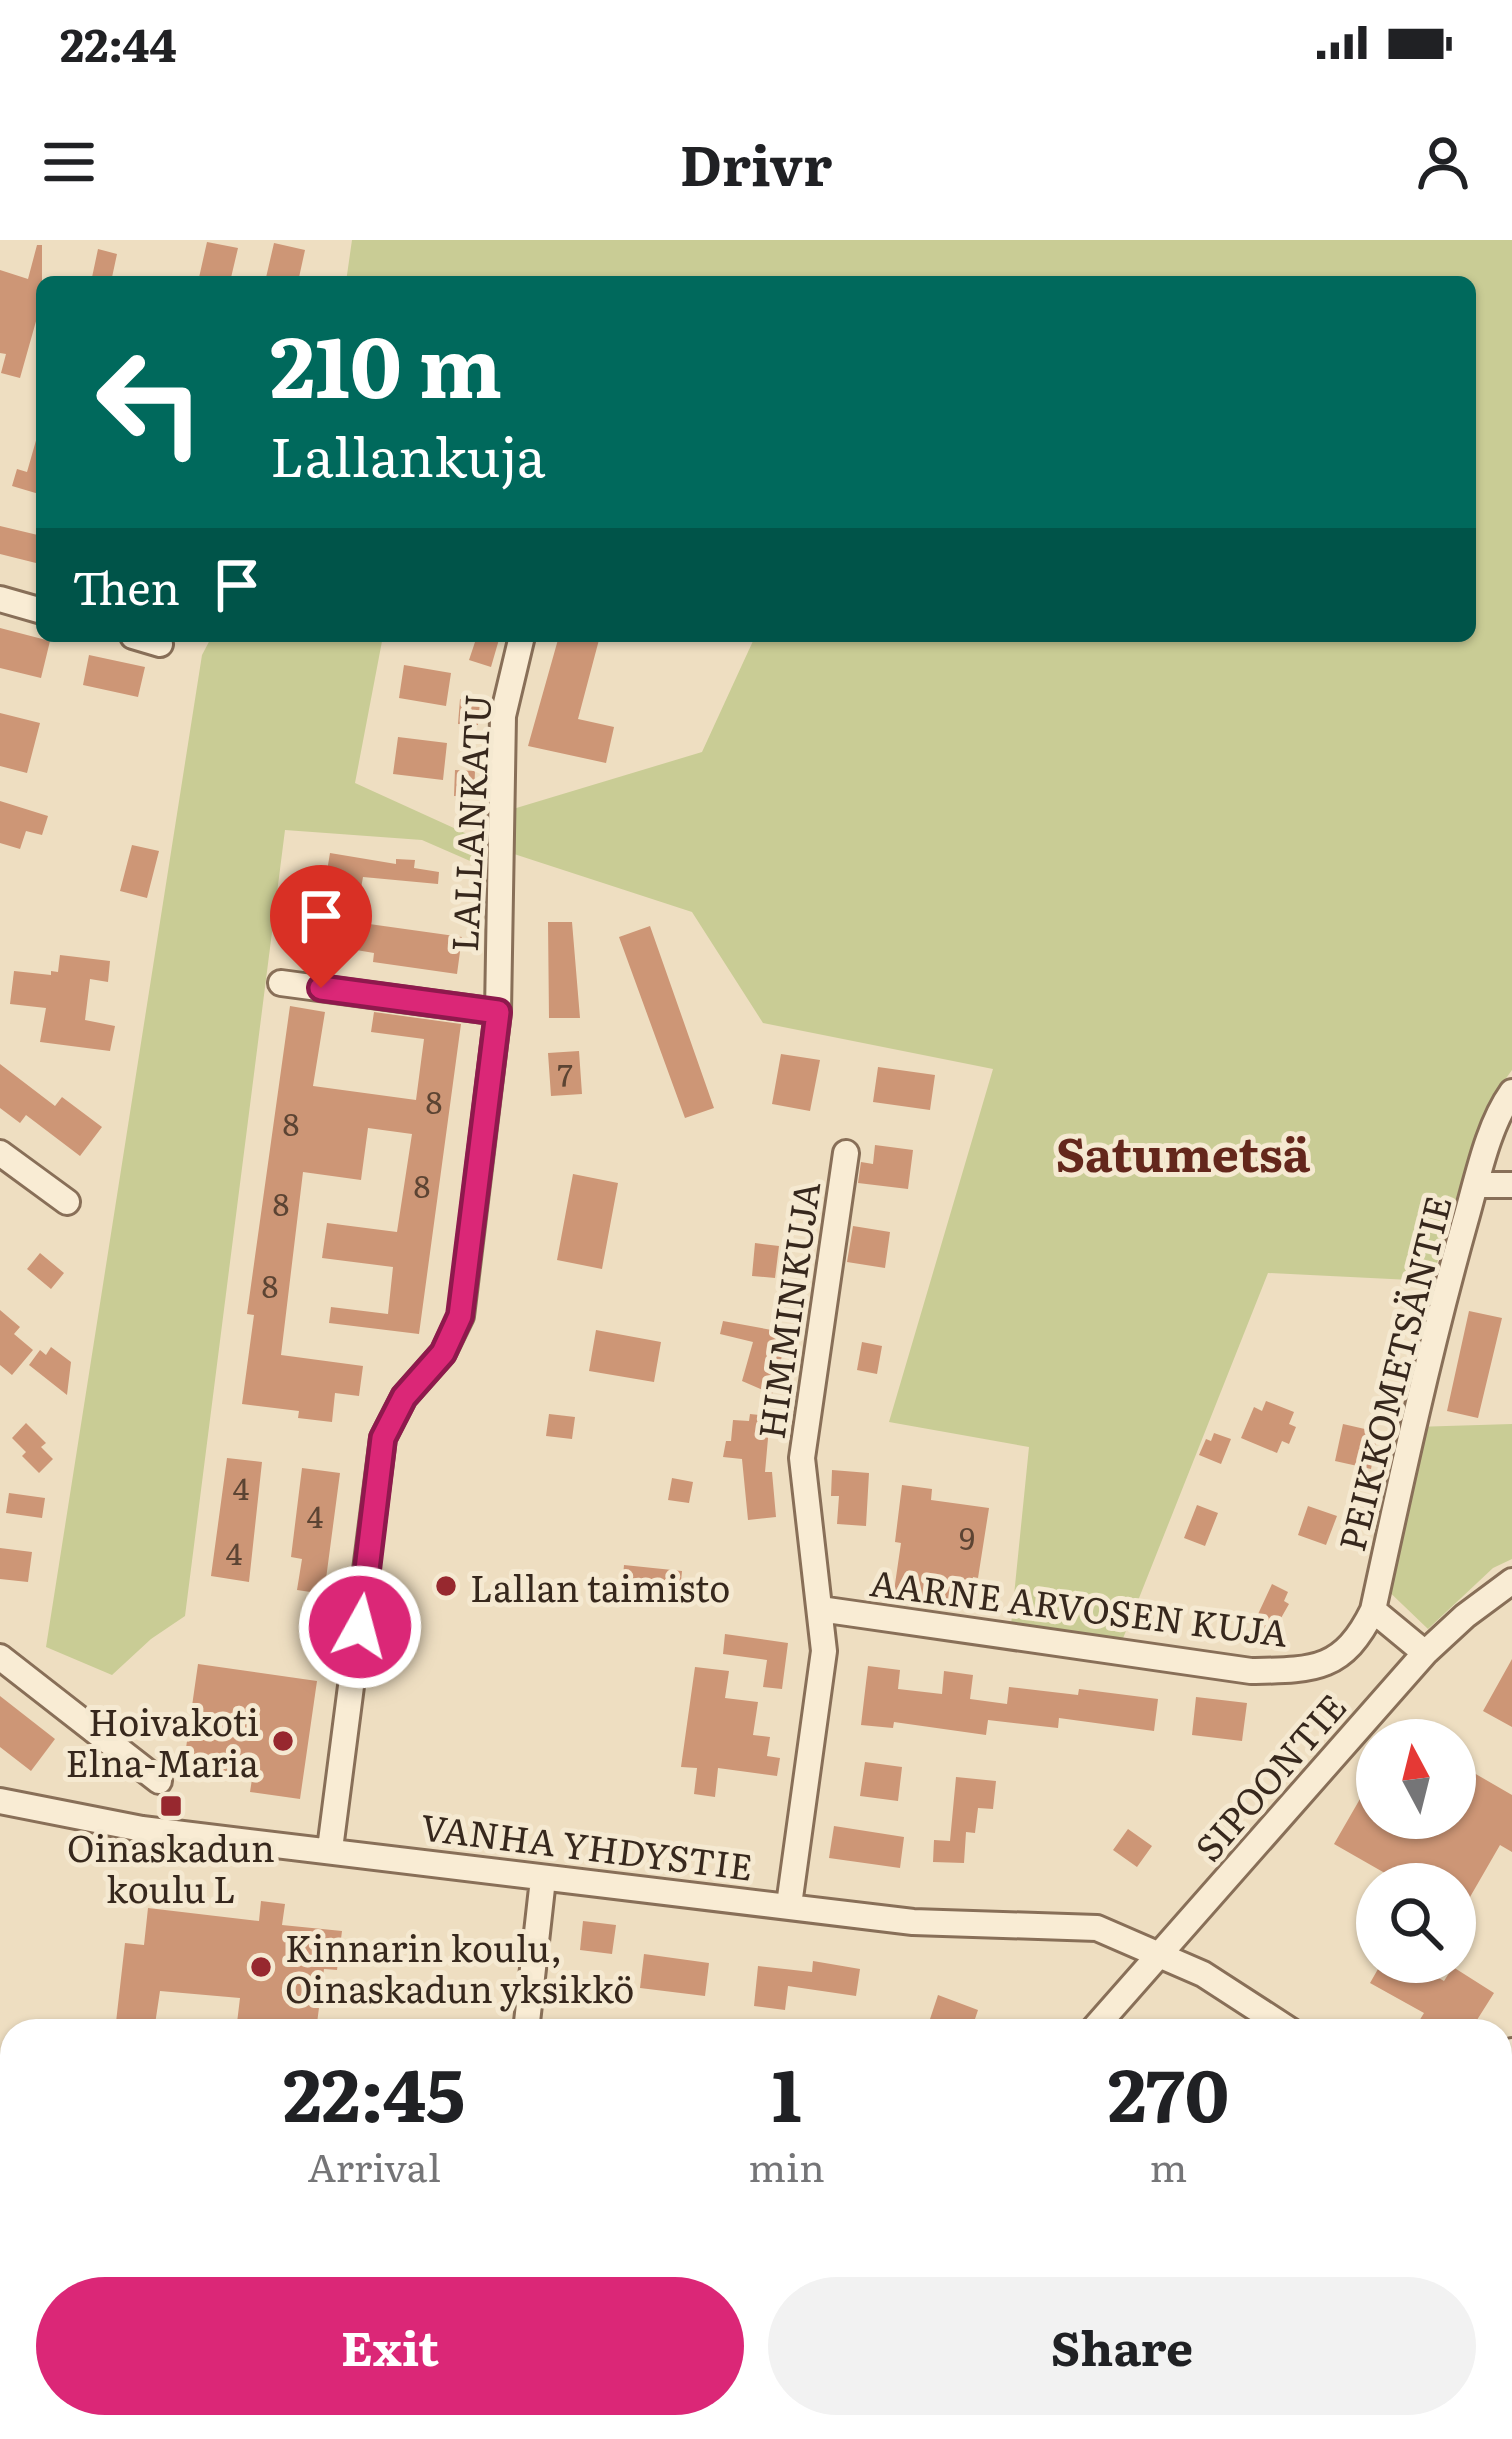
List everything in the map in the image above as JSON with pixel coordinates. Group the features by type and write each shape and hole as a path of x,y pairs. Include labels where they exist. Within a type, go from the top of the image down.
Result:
{"street":[{"path":"0,599 36,608"},
{"path":"153,642 160,644"},
{"name":"LALLANKATU","path":"330,1849 383,1438 404,1397 443,1353 460,1316 498,1012 503,716 521,642"},
{"path":"281,983 498,1012"},
{"name":"PEIKKOMETSÄNTIE","path":"1373,1610 1440,1312 1476,1185 1503,1104 1512,1092"},
{"path":"0,1153 67,1202"},
{"name":"HIMMINKUJA","path":"789,1905 824,1651 802,1458 846,1153"},
{"path":"1476,1185 1512,1185"},
{"name":"SIPOONTIE","path":"1103,2019 1425,1653 1512,1581"},
{"name":"AARNE ARVOSEN KUJA","path":"820,1609 1251,1671 1308,1670 1339,1659 1360,1636 1373,1610"},
{"path":"1373,1610 1425,1653"},
{"path":"0,1657 158,1781"},
{"name":"VANHA YHDYSTIE","path":"0,1801 142,1829 543,1879 962,1925 1097,1928 1203,1973 1273,2019"},
{"path":"527,2019 543,1879"}],"green space":[{"path":"352,240 1512,240 1512,1070 1492,1098 1431,1281 1268,1273 1118,1651 1010,1635 1029,1447 889,1422 993,1069 763,1023 692,912 511,853 513,809 702,752 753,642 1476,642 1476,276 347,276"},
{"path":"209,642 382,642 355,783 478,839 477,864 422,840 285,830 185,1616 112,1675 46,1647 202,655"},
{"path":"1512,1424 1512,1559 1493,1568 1428,1629 1379,1582 1414,1427"}],"building":[{"path":"207,242 238,248 231,276 199,276"},
{"path":"274,243 305,250 299,276 266,276"},
{"path":"37,245 42,245 36,321 20,378 1,373 6,354 0,353 0,270 28,279"},
{"path":"98,249 117,254 112,276 92,276"},
{"path":"36,440 36,493 12,486 17,469 27,472"},
{"path":"0,526 36,535 36,563 0,554"},
{"path":"0,628 36,637 36,642 50,642 41,678 0,668"},
{"path":"475,642 498,642 491,667 469,660"},
{"path":"557,642 598,642 578,719 614,727 606,763 528,746"},
{"path":"89,655 145,667 138,697 83,685"},
{"path":"404,665 451,673 446,706 399,698"},
{"path":"460,699 480,701 478,725 458,724"},
{"path":"0,713 40,723 27,773 0,766"},
{"path":"398,737 447,743 443,780 393,774"},
{"path":"455,770 475,771 474,797 454,796"},
{"path":"0,801 48,816 42,835 26,831 20,849 0,843"},
{"path":"132,845 159,851 147,898 120,891"},
{"path":"330,853 396,864 396,859 415,860 414,868 439,872 438,884 363,877 355,922 462,937 457,974 373,962 374,953 315,943"},
{"path":"548,922 572,922 580,1018 549,1018"},
{"path":"650,926 714,1108 685,1118 619,937"},
{"path":"60,955 110,961 108,982 90,979 85,1020 115,1026 110,1051 40,1042 46,1008 10,1004 14,971 51,975 51,971 58,972"},
{"path":"290,1006 325,1012 313,1086 416,1100 424,1039 371,1032 374,1012 461,1024 419,1334 329,1323 331,1307 388,1314 393,1267 322,1258 327,1223 397,1232 412,1134 368,1128 361,1180 303,1172 281,1355 363,1366 359,1396 335,1393 332,1422 298,1418 299,1411 242,1404 254,1315 247,1314"},
{"path":"579,1051 582,1094 551,1096 548,1053"},
{"path":"781,1054 820,1060 810,1111 772,1104"},
{"path":"0,1064 55,1106 62,1097 102,1127 80,1156 26,1115 20,1123 0,1108"},
{"path":"878,1067 935,1075 930,1110 873,1102"},
{"path":"875,1145 913,1150 908,1189 858,1183 861,1162 873,1164"},
{"path":"573,1174 618,1183 602,1269 557,1260"},
{"path":"853,1226 890,1232 885,1268 847,1262"},
{"path":"755,1243 779,1246 775,1278 752,1276"},
{"path":"40,1253 64,1273 51,1289 27,1269"},
{"path":"0,1310 20,1327 14,1334 33,1350 12,1375 0,1365"},
{"path":"1469,1311 1502,1318 1478,1418 1447,1411"},
{"path":"723,1321 788,1333 772,1394 742,1381 753,1342 720,1334"},
{"path":"596,1330 661,1342 654,1382 589,1371"},
{"path":"862,1342 882,1346 877,1374 857,1370"},
{"path":"51,1347 71,1362 67,1395 29,1365 40,1350 46,1355"},
{"path":"1266,1401 1294,1412 1289,1424 1296,1427 1289,1444 1282,1441 1277,1453 1241,1438 1254,1407 1262,1411"},
{"path":"549,1414 575,1417 572,1439 546,1436"},
{"path":"750,1414 770,1416 765,1472 772,1472 776,1517 748,1520 742,1459 723,1457 733,1420 749,1421"},
{"path":"26,1423 46,1443 41,1447 53,1459 39,1473 12,1438"},
{"path":"1343,1424 1378,1432 1371,1469 1335,1461"},
{"path":"1214,1433 1231,1439 1221,1464 1199,1455"},
{"path":"227,1458 262,1462 249,1582 211,1576"},
{"path":"302,1468 340,1473 324,1594 297,1590 302,1559 291,1557"},
{"path":"832,1470 869,1473 866,1526 837,1524 839,1496 831,1496"},
{"path":"672,1478 693,1482 689,1503 668,1500"},
{"path":"902,1485 932,1489 931,1500 989,1508 978,1578 973,1577 969,1603 894,1591"},
{"path":"9,1493 45,1498 42,1518 6,1513"},
{"path":"1197,1505 1218,1513 1205,1546 1184,1538"},
{"path":"1308,1506 1337,1516 1326,1545 1298,1535"},
{"path":"0,1548 32,1552 28,1582 0,1579"},
{"path":"624,1565 682,1571 680,1592 622,1587"},
{"path":"1272,1584 1288,1592 1284,1601 1289,1604 1272,1634 1253,1625"},
{"path":"725,1634 788,1643 782,1689 763,1687 767,1660 723,1654"},
{"path":"1512,1659 1512,1727 1483,1711"},
{"name":"Hoivakoti Elna-Maria","path":"198,1664 317,1681 300,1799 250,1792 252,1779 183,1769"},
{"path":"868,1666 900,1670 898,1689 942,1694 944,1671 973,1675 970,1699 1007,1704 1009,1687 1078,1695 1079,1689 1158,1699 1154,1731 1059,1718 1058,1728 988,1720 986,1735 894,1722 893,1728 861,1725"},
{"path":"695,1667 729,1671 725,1698 758,1702 753,1735 770,1737 767,1756 780,1758 777,1776 718,1768 715,1797 694,1794 697,1768 681,1767"},
{"path":"0,1696 55,1739 31,1771 0,1747"},
{"path":"1196,1697 1247,1703 1242,1741 1192,1735"},
{"path":"865,1762 902,1767 898,1801 860,1796"},
{"path":"1476,1774 1512,1795 1512,1852 1500,1845 1476,1887 1476,1863 1367,1863 1334,1844 1356,1806 1356,1839 1476,1839"},
{"path":"956,1777 996,1781 993,1809 978,1808 975,1833 966,1832 964,1863 933,1862 934,1840 950,1841"},
{"path":"834,1826 904,1837 900,1868 829,1858"},
{"path":"1128,1829 1152,1846 1137,1867 1113,1850"},
{"path":"261,1901 285,1904 282,1925 342,1931 337,1970 324,1969 318,2019 237,2019 240,1998 160,1991 156,2019 116,2019 125,1943 144,1945 148,1908 259,1921"},
{"path":"583,1921 616,1925 612,1954 580,1950"},
{"path":"644,1954 709,1963 705,1996 640,1988"},
{"path":"813,1961 860,1969 856,1996 788,1986 785,2010 754,2006 758,1966 812,1972"},
{"path":"1476,1982 1494,1993 1478,2019 1420,2019 1424,2013 1370,1983"},
{"path":"938,1995 978,2010 975,2019 930,2019"}],"place":[{"name":"Lallan taimisto","path":"446,1586"},
{"name":"Hoivakoti Elna-Maria","path":"283,1741"},
{"name":"Oinaskadun koulu L","path":"171,1806"},
{"name":"Kinnarin koulu, Oinaskadun yksikkö","path":"261,1967"}],"district":[{"name":"Satumetsä","path":"1183,1151"}],"route":[{"path":"321,988 498,1012 460,1316 443,1353 404,1397 383,1438 360,1627"}]}
